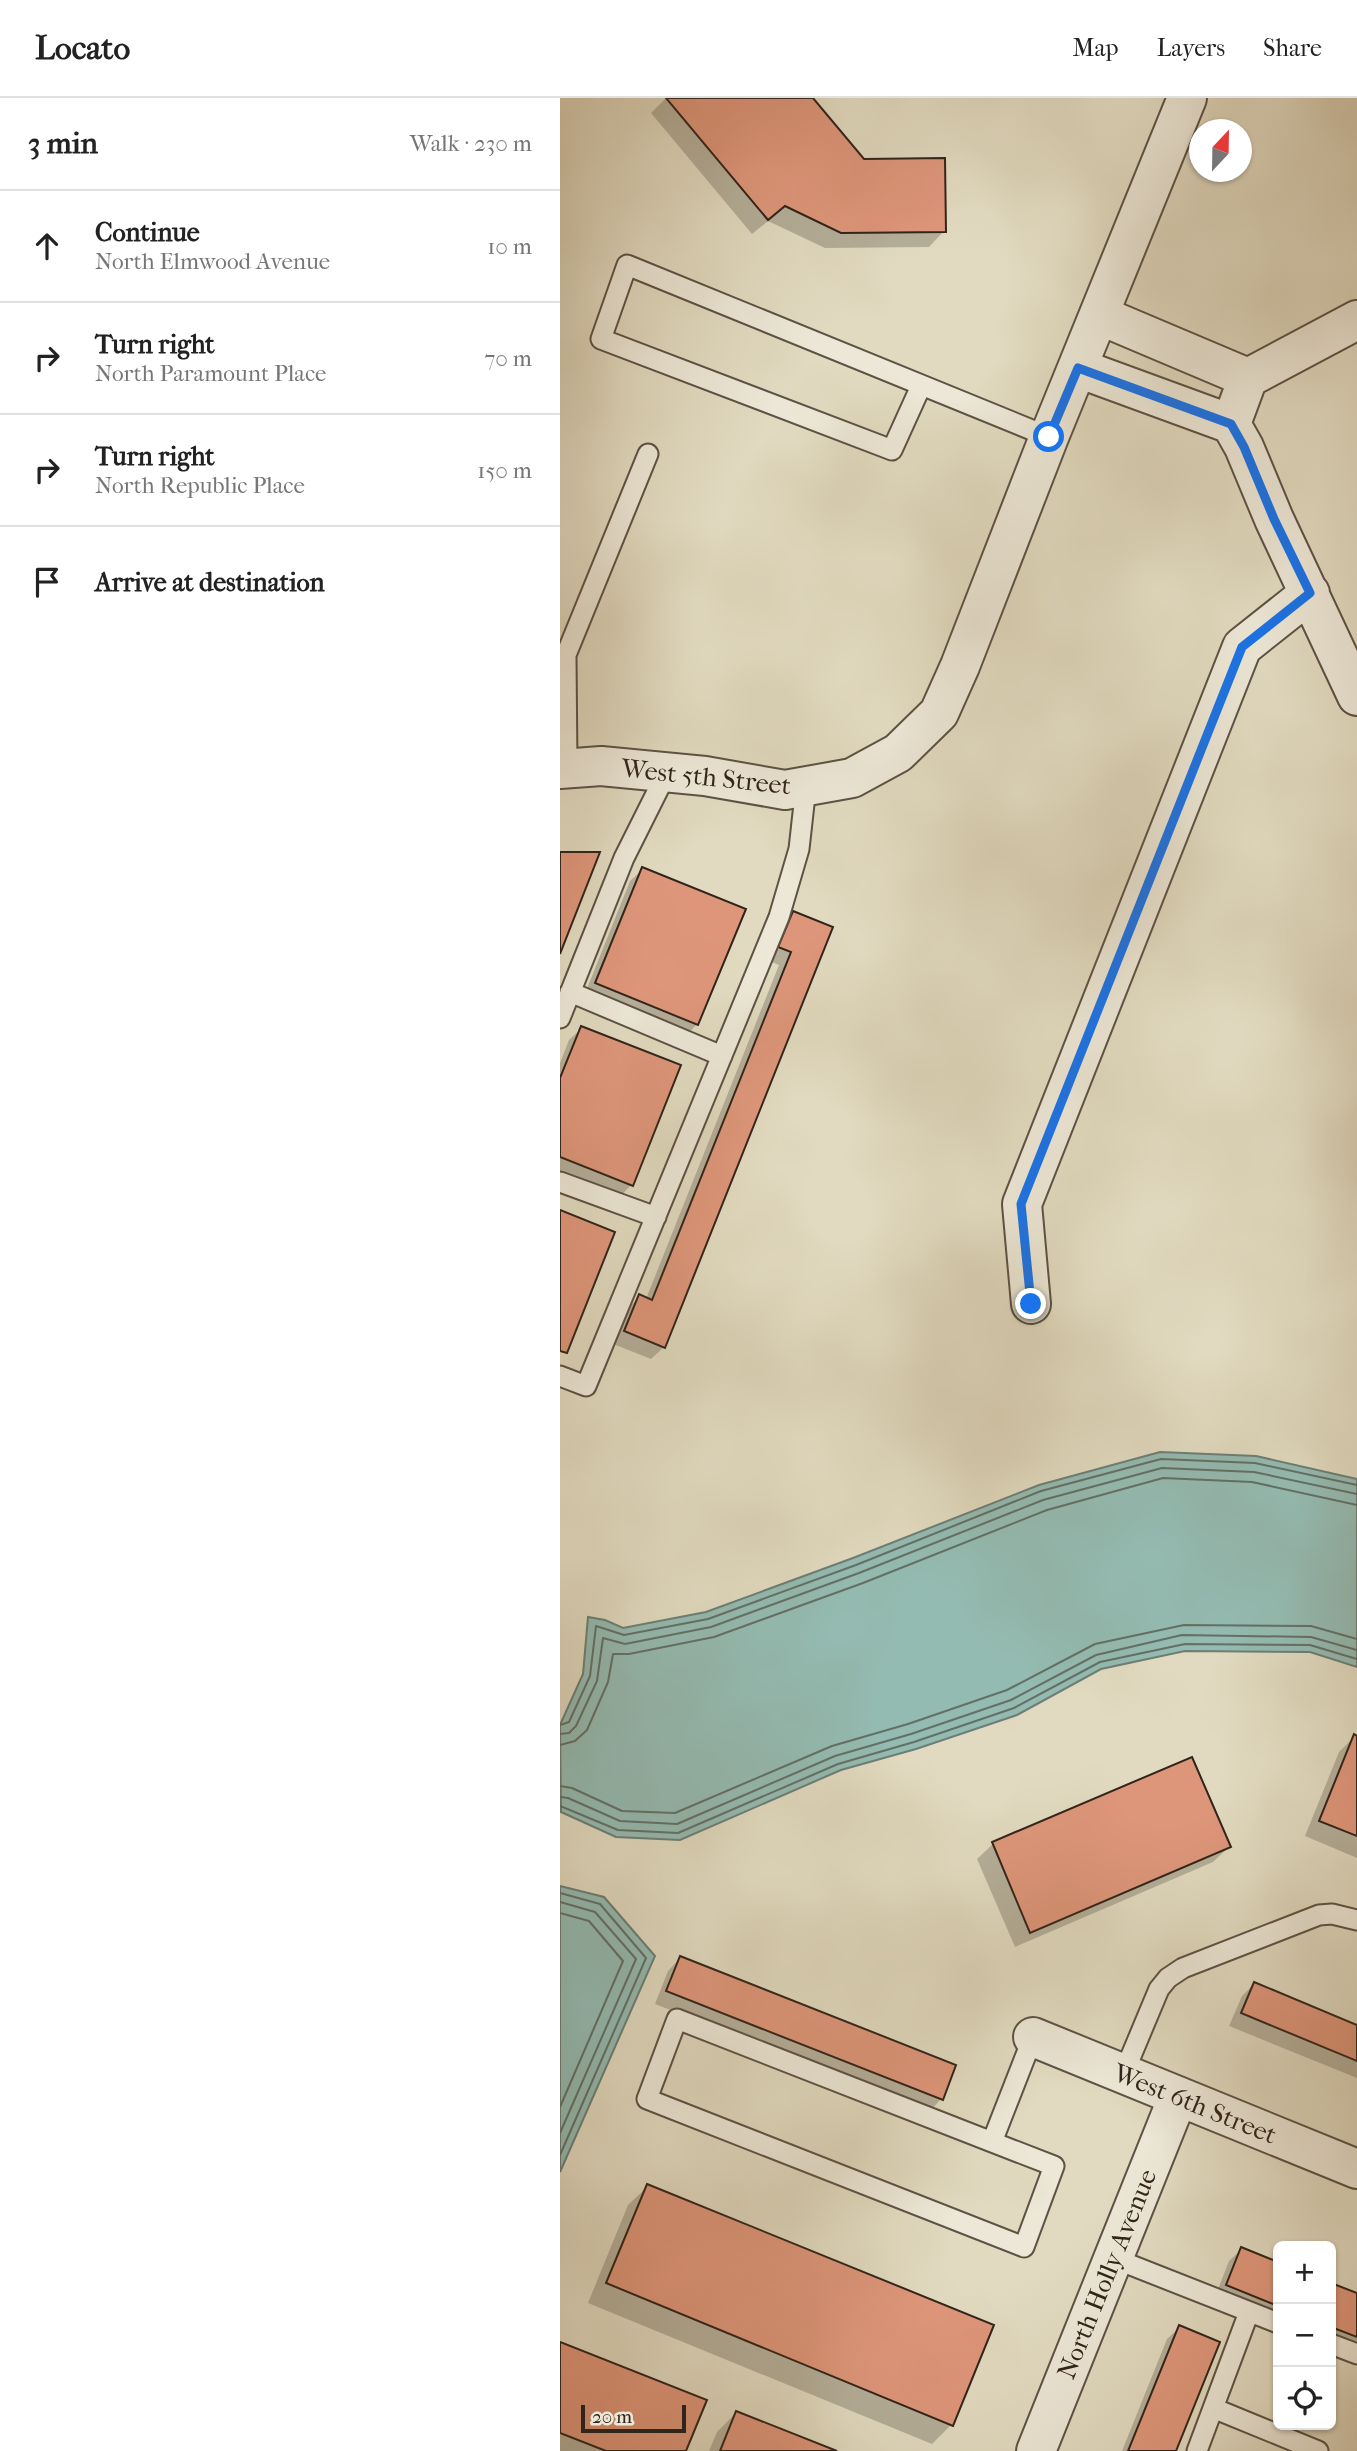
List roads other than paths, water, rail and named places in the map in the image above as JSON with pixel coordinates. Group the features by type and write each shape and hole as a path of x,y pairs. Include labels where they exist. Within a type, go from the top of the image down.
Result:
{"street":[{"name":"West 5th Street","path":"564,769 601,766 667,772 785,790 852,778 898,753 939,713 1187,98"},
{"path":"1099,315 1248,378"},
{"path":"1231,424 1248,378 1357,320"},
{"path":"1078,368 1231,424 1244,447 1274,519 1357,696"},
{"path":"1031,1304 1021,1204 1242,647 1310,593"},
{"name":"West 6th Street","path":"1033,2038 1357,2169"},
{"name":"North Holly Avenue","path":"1036,2451 1178,2096"}],"lane":[{"path":"921,386 892,450 601,338 627,265 1049,437"},
{"path":"564,769 563,655 648,454"},
{"path":"560,1018 624,858 667,772"},
{"path":"560,1376 586,1386 779,918 799,849 806,786"},
{"path":"570,992 722,1056"},
{"path":"560,1182 656,1217"},
{"path":"1123,2075 1152,2003 1168,1978 1183,1968 1319,1914 1357,1920"},
{"path":"677,2019 992,2142 1054,2165 1024,2246 647,2099 677,2019"},
{"path":"992,2142 1033,2038"},
{"path":"1113,2258 1273,2321"},
{"path":"1197,2451 1250,2312"},
{"path":"1336,2345 1357,2354"},
{"path":"1213,2409 1318,2451"}],"water":[{"path":"1160,1452 1256,1456 1357,1479 1357,1667 1310,1652 1185,1651 1101,1669 1017,1715 916,1749 841,1770 680,1840 616,1837 561,1812 560,1725 583,1674 588,1617 605,1620 623,1628 706,1612 1039,1485"},
{"path":"560,1886 604,1897 655,1956 560,2172"}]}
